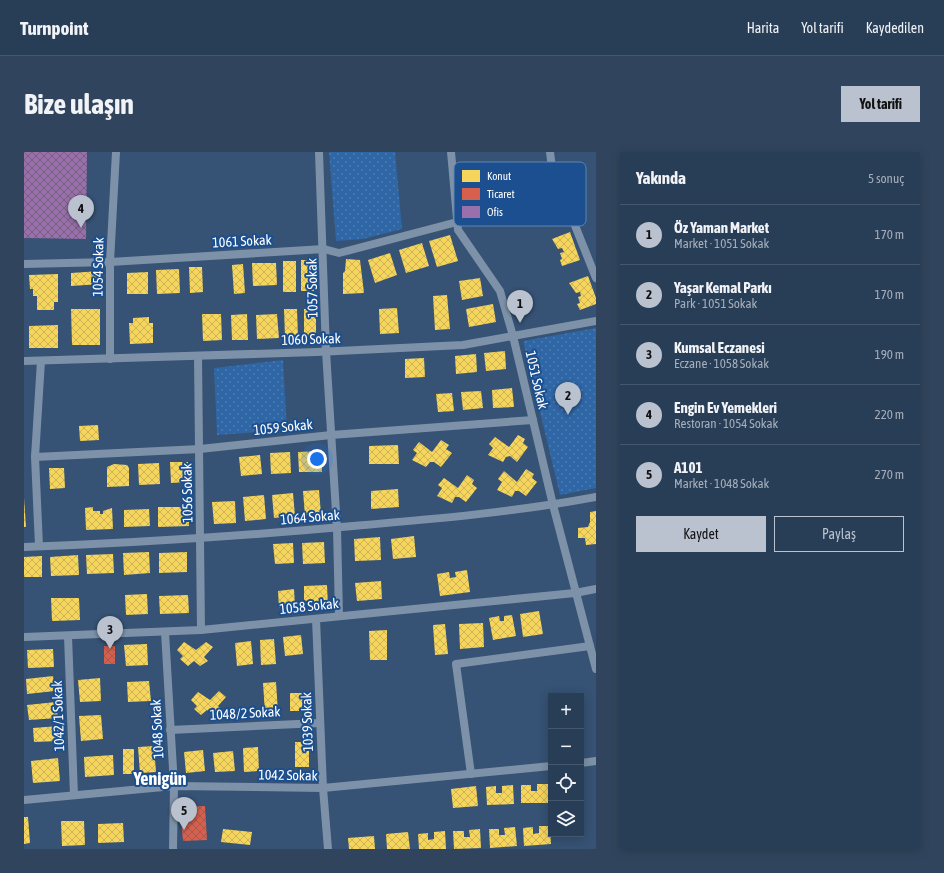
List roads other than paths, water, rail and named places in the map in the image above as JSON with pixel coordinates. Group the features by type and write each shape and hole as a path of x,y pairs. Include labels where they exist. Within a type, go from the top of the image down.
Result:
{"street":[{"name":"1054 Sokak","path":"110,359 110,262 116,152"},
{"name":"1057 Sokak","path":"319,152 324,249 326,351 337,528 339,616"},
{"name":"1051 Sokak","path":"451,152 454,187"},
{"path":"550,152 551,162"},
{"name":"1061 Sokak","path":"24,264 110,262 324,249 339,253 454,223"},
{"name":"1051 Sokak","path":"458,226 458,230 500,291 514,336 553,505 596,669"},
{"path":"575,226 596,278"},
{"name":"1060 Sokak","path":"24,361 198,356 463,345 596,321"},
{"name":"1056 Sokak","path":"198,356 200,449 200,630"},
{"path":"39,546 35,457 41,361"},
{"name":"1059 Sokak","path":"35,457 200,449 331,435 533,420"},
{"name":"1064 Sokak","path":"24,547 200,539 337,528 435,519 553,505 596,497"},
{"name":"1058 Sokak","path":"24,637 200,630 596,589"},
{"name":"1039 Sokak","path":"316,618 323,788 328,849"},
{"name":"1048 Sokak","path":"165,632 174,786 173,849"},
{"name":"1042/1 Sokak","path":"68,636 74,795"},
{"path":"471,774 456,664 590,646"},
{"name":"1048/2 Sokak","path":"170,730 320,723"},
{"path":"584,763 596,761"},
{"name":"1042 Sokak","path":"24,800 174,786 323,788 548,766"}],"place":[{"name":"Engin Ev Yemekleri","path":"81,228"},
{"name":"Öz Yaman Market","path":"520,323"},
{"name":"Yaşar Kemal Parkı","path":"568,415"},
{"name":"Kumsal Eczanesi","path":"110,649"},
{"name":"A101","path":"184,830"}],"district":[{"name":"Yenigün","path":"160,779"}]}
